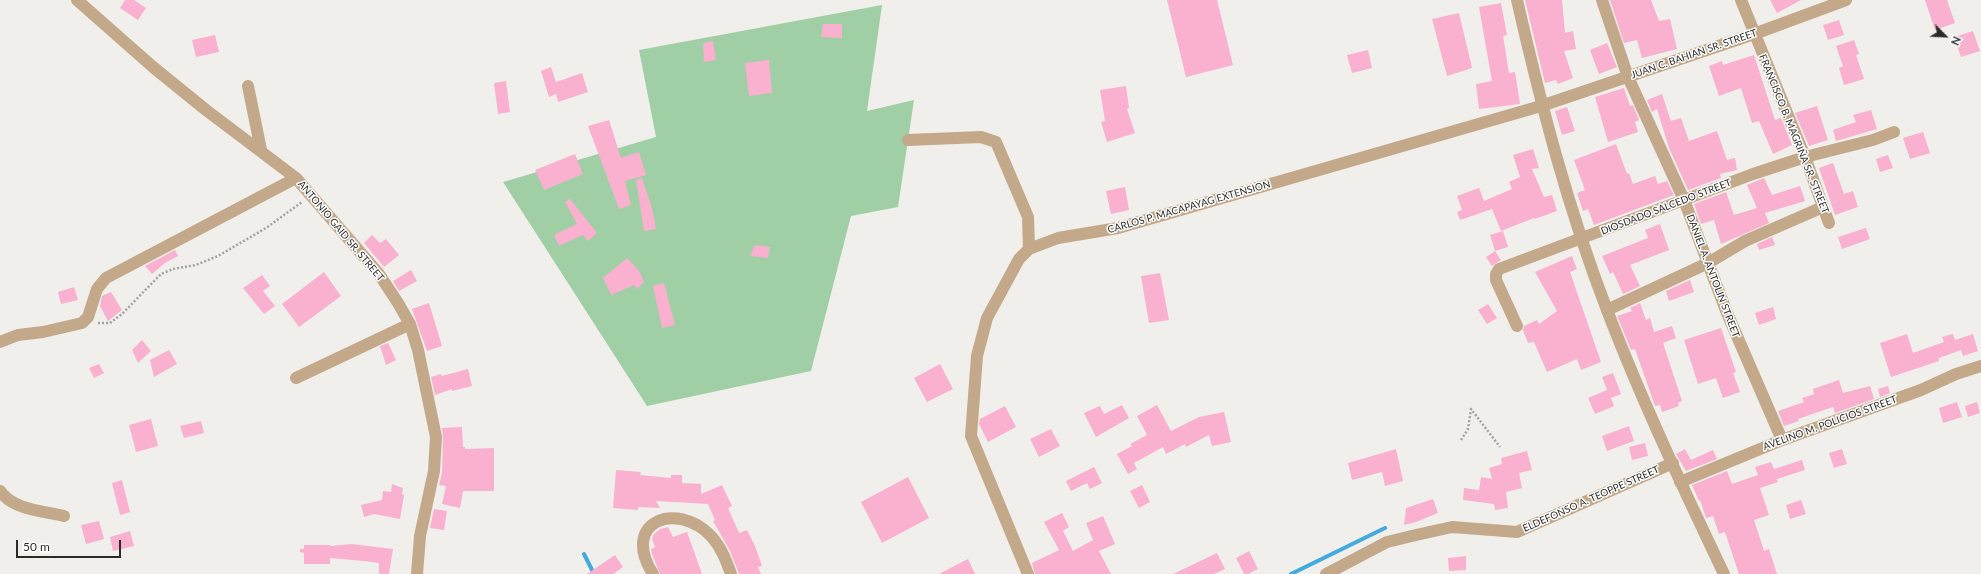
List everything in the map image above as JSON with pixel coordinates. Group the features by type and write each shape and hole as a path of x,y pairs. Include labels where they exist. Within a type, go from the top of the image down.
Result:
{"street":[{"name":"ANTONIO GAID SR. STREET","path":"77,0 153,67 206,110 261,150 296,178 312,194 378,274 410,324 427,389 436,437 434,471 420,536 417,574"},
{"path":"1517,0 1541,106 1581,239 1607,310 1680,482 1724,574"},
{"name":"DANIEL A. ANTOLIN STREET","path":"1602,0 1628,76 1684,200 1727,313 1782,440"},
{"name":"FRANCISCO B. MAGRIÑA SR. STREET","path":"1741,0 1805,157 1829,223"},
{"name":"JUAN C. BAHIAN SR. STREET","path":"1541,106 1754,34 1846,0"},
{"path":"248,86 261,150"},
{"name":"CARLOS P. MACAPAYAG EXTENSION","path":"1028,574 971,436 977,356 987,318 1019,259 1029,249 1058,238 1118,228 1541,106"},
{"name":"DIOSDADO SALCEDO STREET","path":"1517,326 1496,280 1496,274 1499,269 1684,200 1805,157 1874,140 1894,132"},
{"path":"908,140 981,137 996,142 1028,217 1029,249"},
{"path":"0,342 18,335 43,332 82,323 88,317 97,289 106,278 296,178"},
{"path":"1607,310 1708,263 1745,241 1823,207"},
{"path":"296,378 410,324"},
{"name":"AVELINO M. POLICIOS STREET","path":"1680,482 1782,440 1981,366"},
{"name":"ELDEFONSO A. TEOPPE STREET","path":"1326,574 1387,542 1452,527 1517,532 1672,463"},
{"path":"0,492 9,502 19,506 64,516"},
{"path":"653,574 644,558 643,537 647,529 652,524 668,517 692,523 712,536 722,551 731,574"}],"path":[{"path":"82,323 110,323 122,314 161,274 173,269 196,265 218,256 266,228 312,194"},
{"path":"1461,440 1468,429 1470,409 1500,447"}],"green space":[{"path":"882,5 867,111 914,100 898,207 851,216 811,371 647,406 503,182 656,137 639,50"}],"building":[{"path":"125,0 134,0 146,8 138,20 120,8"},
{"path":"1167,0 1217,0 1233,65 1186,77"},
{"path":"1525,0 1562,0 1565,33 1573,31 1576,49 1564,51 1573,78 1558,84 1556,80 1545,83"},
{"path":"1610,0 1651,0 1659,21 1670,19 1677,49 1642,58 1637,40 1624,43"},
{"path":"1770,0 1801,0 1777,13"},
{"path":"1925,0 1947,0 1955,23 1935,30"},
{"path":"1501,3 1507,35 1503,36 1509,73 1515,72 1520,104 1479,109 1476,84 1492,81 1479,7"},
{"path":"1459,13 1472,68 1447,76 1432,19"},
{"path":"1839,20 1844,35 1828,40 1823,25"},
{"path":"823,24 842,24 842,38 821,37"},
{"path":"1973,31 1980,51 1961,57 1954,37"},
{"path":"215,35 219,52 196,57 192,40"},
{"path":"1854,40 1859,54 1856,55 1864,79 1844,85 1839,68 1843,66 1836,46"},
{"path":"713,41 716,60 704,62 703,43"},
{"path":"1607,43 1617,67 1599,74 1590,50"},
{"path":"1368,50 1372,68 1352,73 1347,55"},
{"path":"1754,55 1775,120 1781,118 1792,145 1773,154 1759,121 1752,123 1741,88 1719,96 1709,66 1722,61 1723,65"},
{"path":"769,60 772,93 749,96 745,63"},
{"path":"551,67 556,82 582,73 588,92 558,102 556,94 549,97 541,71"},
{"path":"506,81 510,112 498,114 494,83"},
{"path":"1126,86 1129,108 1127,109 1135,133 1107,142 1101,122 1105,121 1100,90"},
{"path":"1624,88 1630,106 1633,105 1639,120 1635,122 1638,132 1608,142 1595,97"},
{"path":"1662,94 1671,121 1681,118 1689,141 1717,131 1727,160 1735,158 1737,170 1720,174 1721,178 1688,190 1669,148 1657,109 1652,112 1647,100"},
{"path":"1817,106 1828,140 1809,146 1795,113"},
{"path":"1567,107 1575,131 1562,135 1555,111"},
{"path":"1871,110 1877,129 1836,141 1833,130 1856,122 1853,115"},
{"path":"609,120 621,158 639,152 646,175 625,181 631,205 619,209 588,126"},
{"path":"1923,132 1930,153 1910,159 1903,138"},
{"path":"1616,144 1627,174 1629,173 1633,184 1655,176 1658,184 1667,181 1674,195 1594,225 1588,209 1583,211 1577,193 1585,190 1574,160"},
{"path":"1533,149 1539,168 1532,169 1544,197 1552,195 1557,211 1501,231 1492,209 1460,220 1457,212 1462,210 1457,196 1479,188 1484,201 1512,189 1509,182 1520,177 1513,155"},
{"path":"575,154 583,174 544,190 535,170"},
{"path":"1888,155 1893,168 1880,172 1876,159"},
{"path":"1833,163 1844,194 1853,191 1858,207 1835,215 1819,168"},
{"path":"642,178 652,208 656,229 644,231 636,180"},
{"path":"1764,178 1772,195 1800,186 1805,201 1765,213 1769,223 1721,244 1714,220 1701,224 1694,204 1726,192 1734,215 1757,208 1747,185"},
{"path":"1125,187 1129,210 1111,214 1106,191"},
{"path":"570,199 597,233 588,241 583,235 559,246 554,235 577,224 565,202"},
{"path":"1660,224 1669,250 1630,265 1640,286 1623,294 1613,272 1610,274 1602,256 1648,238 1645,230"},
{"path":"1866,228 1870,239 1842,249 1838,237"},
{"path":"1503,231 1508,247 1495,251 1490,235"},
{"path":"372,235 380,243 386,239 399,255 384,267 364,243"},
{"path":"1772,237 1775,245 1759,250 1757,244"},
{"path":"755,245 770,247 768,258 750,256"},
{"path":"175,250 178,256 165,263 152,274 145,266"},
{"path":"1495,251 1501,260 1492,266 1486,257"},
{"path":"1572,256 1577,269 1570,272 1601,362 1581,370 1577,359 1547,372 1534,342 1528,343 1523,330 1524,326 1537,320 1539,324 1557,311 1535,272"},
{"path":"627,258 640,272 644,282 637,289 634,285 611,295 603,278"},
{"path":"411,270 417,281 399,291 393,281"},
{"path":"324,272 341,296 299,327 282,304"},
{"path":"1160,273 1169,320 1149,323 1141,276"},
{"path":"262,275 270,286 263,291 275,306 264,314 243,288"},
{"path":"1690,280 1694,292 1669,301 1666,291"},
{"path":"664,283 675,325 662,328 653,286"},
{"path":"74,287 78,300 61,304 58,292"},
{"path":"111,292 122,310 108,321 100,306 102,296"},
{"path":"429,303 442,346 427,351 412,309"},
{"path":"1640,303 1646,320 1650,318 1654,332 1672,326 1676,338 1663,343 1682,401 1678,403 1679,406 1662,412 1660,405 1655,406 1635,349 1631,350 1617,316 1632,311 1630,308"},
{"path":"1488,304 1497,318 1487,324 1478,310"},
{"path":"1773,307 1776,319 1759,325 1755,313"},
{"path":"1721,328 1736,372 1733,373 1740,392 1723,398 1716,378 1698,384 1684,340"},
{"path":"1907,334 1913,353 1944,342 1942,337 1953,334 1955,340 1973,334 1978,351 1963,356 1961,350 1939,358 1939,361 1891,377 1880,343"},
{"path":"142,340 151,351 138,363 132,350"},
{"path":"388,343 396,360 386,365 380,346"},
{"path":"169,350 177,364 154,377 150,360"},
{"path":"99,364 104,373 94,378 89,368"},
{"path":"940,364 953,389 927,402 914,378"},
{"path":"468,369 472,386 452,391 452,389 435,395 431,377 441,374 442,376"},
{"path":"1613,373 1621,394 1611,398 1614,406 1595,414 1588,398 1607,390 1602,377"},
{"path":"1839,380 1843,393 1870,386 1874,399 1835,413 1833,407 1798,419 1799,421 1784,426 1778,411 1804,402 1802,398 1814,394 1813,389"},
{"path":"1888,386 1890,393 1880,397 1878,389"},
{"path":"1957,402 1962,417 1943,423 1939,408"},
{"path":"1977,402 1980,413 1968,417 1965,406"},
{"path":"1122,405 1129,418 1096,437 1084,413 1100,406 1104,414"},
{"path":"1157,405 1171,431 1199,417 1224,412 1231,442 1212,446 1209,435 1186,447 1185,444 1166,454 1163,447 1134,463 1137,469 1128,474 1117,454 1132,446 1130,444 1147,435 1137,416"},
{"path":"1005,406 1016,427 988,442 979,424 980,419"},
{"path":"151,419 158,446 136,452 129,425"},
{"path":"201,421 204,433 184,438 180,426"},
{"path":"1629,426 1634,441 1607,451 1602,436"},
{"path":"462,427 463,447 465,447 465,449 494,448 494,491 463,491 460,508 442,504 446,486 439,485 442,473 442,428"},
{"path":"1051,429 1060,446 1039,457 1030,439"},
{"path":"1645,443 1648,456 1632,460 1629,447"},
{"path":"1396,449 1403,481 1385,486 1382,472 1352,480 1348,463"},
{"path":"1685,449 1691,460 1713,450 1717,459 1686,471 1676,454"},
{"path":"1842,449 1847,464 1834,468 1829,453"},
{"path":"1527,451 1532,470 1519,473 1522,488 1506,492 1508,508 1495,510 1494,504 1463,500 1464,488 1479,490 1481,477 1492,479 1489,468 1502,464 1501,458"},
{"path":"1802,460 1805,470 1777,479 1778,482 1760,488 1769,515 1754,520 1764,551 1769,549 1777,574 1739,574 1725,532 1719,534 1713,516 1706,518 1700,500 1699,501 1692,485 1727,471 1732,484 1758,475 1755,467 1771,462 1774,469"},
{"path":"1094,467 1102,483 1090,489 1087,483 1071,491 1066,481"},
{"path":"616,470 641,472 640,475 671,478 671,475 682,475 682,483 701,484 701,494 722,485 732,506 728,508 739,533 747,530 755,546 762,566 758,567 761,574 739,574 730,551 713,521 715,520 708,504 656,501 660,508 638,507 638,510 613,508"},
{"path":"908,477 929,518 882,543 861,502"},
{"path":"122,480 130,512 120,515 112,483"},
{"path":"392,484 403,488 402,494 404,495 400,519 374,514 364,517 361,505 382,500 383,491 391,492"},
{"path":"1142,485 1150,502 1139,508 1130,491"},
{"path":"1433,499 1438,513 1404,525 1406,508"},
{"path":"1801,500 1806,514 1790,519 1786,505"},
{"path":"434,509 447,511 444,530 430,528"},
{"path":"1062,513 1069,527 1063,531 1073,551 1093,540 1086,523 1103,516 1115,544 1099,551 1111,574 1035,574 1032,563 1059,550 1044,522"},
{"path":"99,521 104,539 86,544 81,525"},
{"path":"668,527 673,537 687,532 702,574 660,574 652,554 651,549 655,547 652,539 654,534 660,529"},
{"path":"130,531 134,546 113,551 110,537"},
{"path":"352,544 393,549 389,574 379,574 379,563 364,561 330,558 330,564 304,564 304,553 300,552 300,549 304,549 304,545 330,546"},
{"path":"1249,551 1258,569 1248,574 1244,574 1236,558"},
{"path":"1217,553 1225,569 1214,574 1173,574"},
{"path":"615,555 623,567 613,574 587,574"},
{"path":"1466,556 1466,570 1449,571 1448,558"},
{"path":"968,559 975,574 939,574"}],"waterway":[{"path":"1291,574 1385,528"},
{"path":"584,554 594,574"}]}
